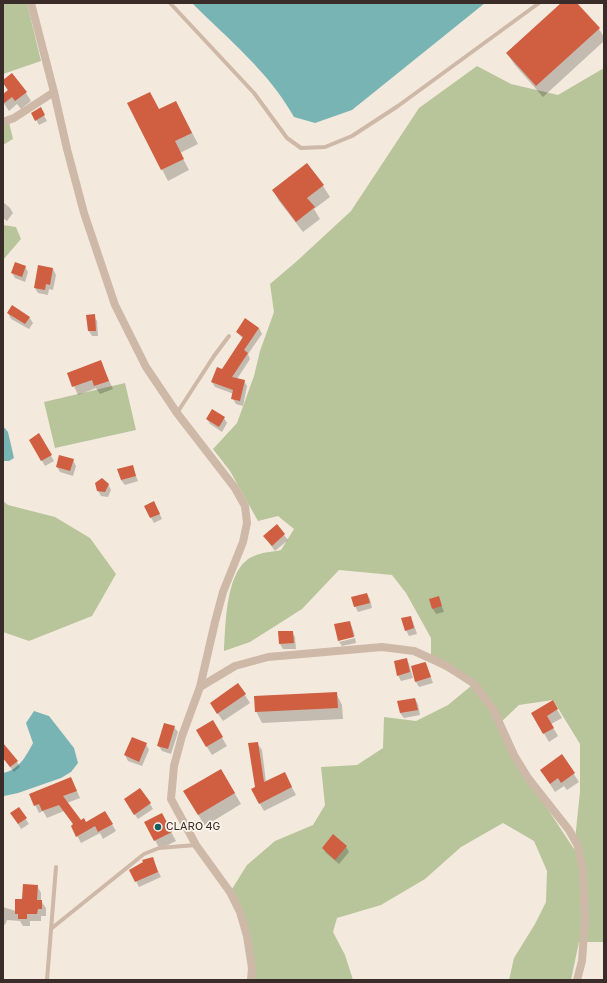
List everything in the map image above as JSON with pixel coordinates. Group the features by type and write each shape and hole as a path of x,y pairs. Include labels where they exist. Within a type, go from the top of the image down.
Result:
{"street":[{"path":"31,3 84,213 115,304 146,367 177,413 235,488 245,506 247,523 243,542 223,592 200,687 182,736 176,759 171,799 196,845 230,892 240,912 247,936 252,968 251,980"},
{"path":"3,122 14,118 54,92"},
{"path":"200,687 235,666 268,657 382,647 414,651 445,664 473,683 494,709 514,755 528,778 569,830 578,846 583,871 585,919 582,961 578,980"}],"lane":[{"path":"170,3 254,93 288,138 302,148 325,147 352,136 398,106 538,3"},
{"path":"177,413 229,336"},
{"path":"52,928 144,854 159,848 196,845"},
{"path":"47,980 56,867"}],"green space":[{"path":"3,3 27,3 41,61 3,74"},
{"path":"477,66 511,84 558,95 604,68 604,942 579,942 571,980 509,980 514,958 535,924 546,902 547,871 534,841 503,823 461,847 425,879 381,905 337,918 333,932 345,955 353,980 254,980 232,889 247,865 275,841 313,825 325,805 321,767 357,765 383,748 384,717 416,721 448,705 471,686 431,662 431,638 406,593 392,575 339,570 302,609 250,642 224,651 229,598 232,584 237,572 244,562 254,556 281,550 294,529 278,516 258,521 230,471 213,449 237,423 254,376 260,351 274,312 270,284 351,211 419,108","holes":["553,700 580,744 580,792 574,849 547,808 499,724 519,705"]},
{"path":"3,117 8,118 13,139 3,145"},
{"path":"3,225 16,227 21,239 3,260"},
{"path":"125,383 136,430 55,448 44,402"},
{"path":"3,501 8,505 55,517 90,538 116,574 92,616 29,641 3,632"}],"water":[{"path":"192,3 485,3 352,110 315,123 294,117 273,85 234,43"},
{"path":"3,426 8,432 14,458 9,461 3,461"},
{"path":"34,711 49,716 74,748 78,763 71,772 61,778 18,793 4,796 3,773 18,766 33,743 26,723"}],"building":[{"path":"561,3 577,3 600,28 536,86 506,53"},
{"path":"12,73 27,92 15,101 12,97 3,104 3,94 8,90 3,83 3,80"},
{"path":"150,92 159,109 176,101 192,133 175,141 184,159 161,170 127,103"},
{"path":"41,107 45,115 35,121 31,113"},
{"path":"307,163 324,185 307,198 315,207 296,222 272,190"},
{"path":"15,262 26,266 22,277 11,273"},
{"path":"38,265 53,268 50,285 46,284 45,290 34,288"},
{"path":"12,305 30,317 25,324 7,313"},
{"path":"95,314 96,331 88,331 86,315"},
{"path":"245,318 259,328 244,350 248,353 232,377 245,380 240,401 231,399 233,390 211,382 217,367 222,369 243,337 236,332"},
{"path":"101,360 109,381 94,386 92,380 72,387 67,373"},
{"path":"212,409 225,417 219,427 206,419"},
{"path":"39,433 52,455 41,461 29,440"},
{"path":"59,455 74,459 70,471 56,467"},
{"path":"133,465 136,476 121,480 117,469"},
{"path":"102,478 109,484 105,492 97,491 95,483"},
{"path":"154,501 160,514 150,518 144,506"},
{"path":"277,524 285,534 272,546 263,536"},
{"path":"367,593 370,603 354,607 351,597"},
{"path":"439,596 442,606 432,609 429,599"},
{"path":"411,616 414,628 405,631 401,618"},
{"path":"350,621 354,637 338,641 334,624"},
{"path":"278,631 293,631 294,643 279,644"},
{"path":"407,658 410,672 397,676 394,661"},
{"path":"425,662 431,677 415,682 411,666"},
{"path":"238,683 246,694 217,714 210,703"},
{"path":"337,692 338,708 255,712 254,696"},
{"path":"415,698 418,710 400,713 397,701"},
{"path":"553,700 558,709 547,716 554,728 543,734 531,713"},
{"path":"213,720 223,737 206,747 196,730"},
{"path":"164,723 175,726 168,749 157,746"},
{"path":"132,737 147,743 139,762 124,755"},
{"path":"258,742 264,782 285,772 292,787 259,804 251,789 255,787 248,743"},
{"path":"3,743 18,761 10,767 3,758"},
{"path":"562,754 575,773 561,783 558,778 550,784 540,770"},
{"path":"221,769 235,793 198,815 183,791"},
{"path":"71,777 77,791 63,796 81,820 84,818 86,822 105,811 113,824 98,832 95,826 76,837 71,826 73,824 59,805 42,811 39,804 34,806 29,794"},
{"path":"140,788 151,803 134,815 124,799"},
{"path":"19,807 27,818 18,824 10,813"},
{"name":"CLARO 4G","path":"162,813 172,832 154,841 144,822"},
{"path":"333,834 347,846 335,860 322,848"},
{"path":"153,857 158,872 135,882 129,870 143,862 142,860"},
{"path":"23,884 38,885 37,900 42,900 42,909 38,909 37,914 27,914 27,919 18,919 18,914 15,914 15,899 22,899"}],"place":[{"name":"CLARO 4G","path":"158,827"}]}
